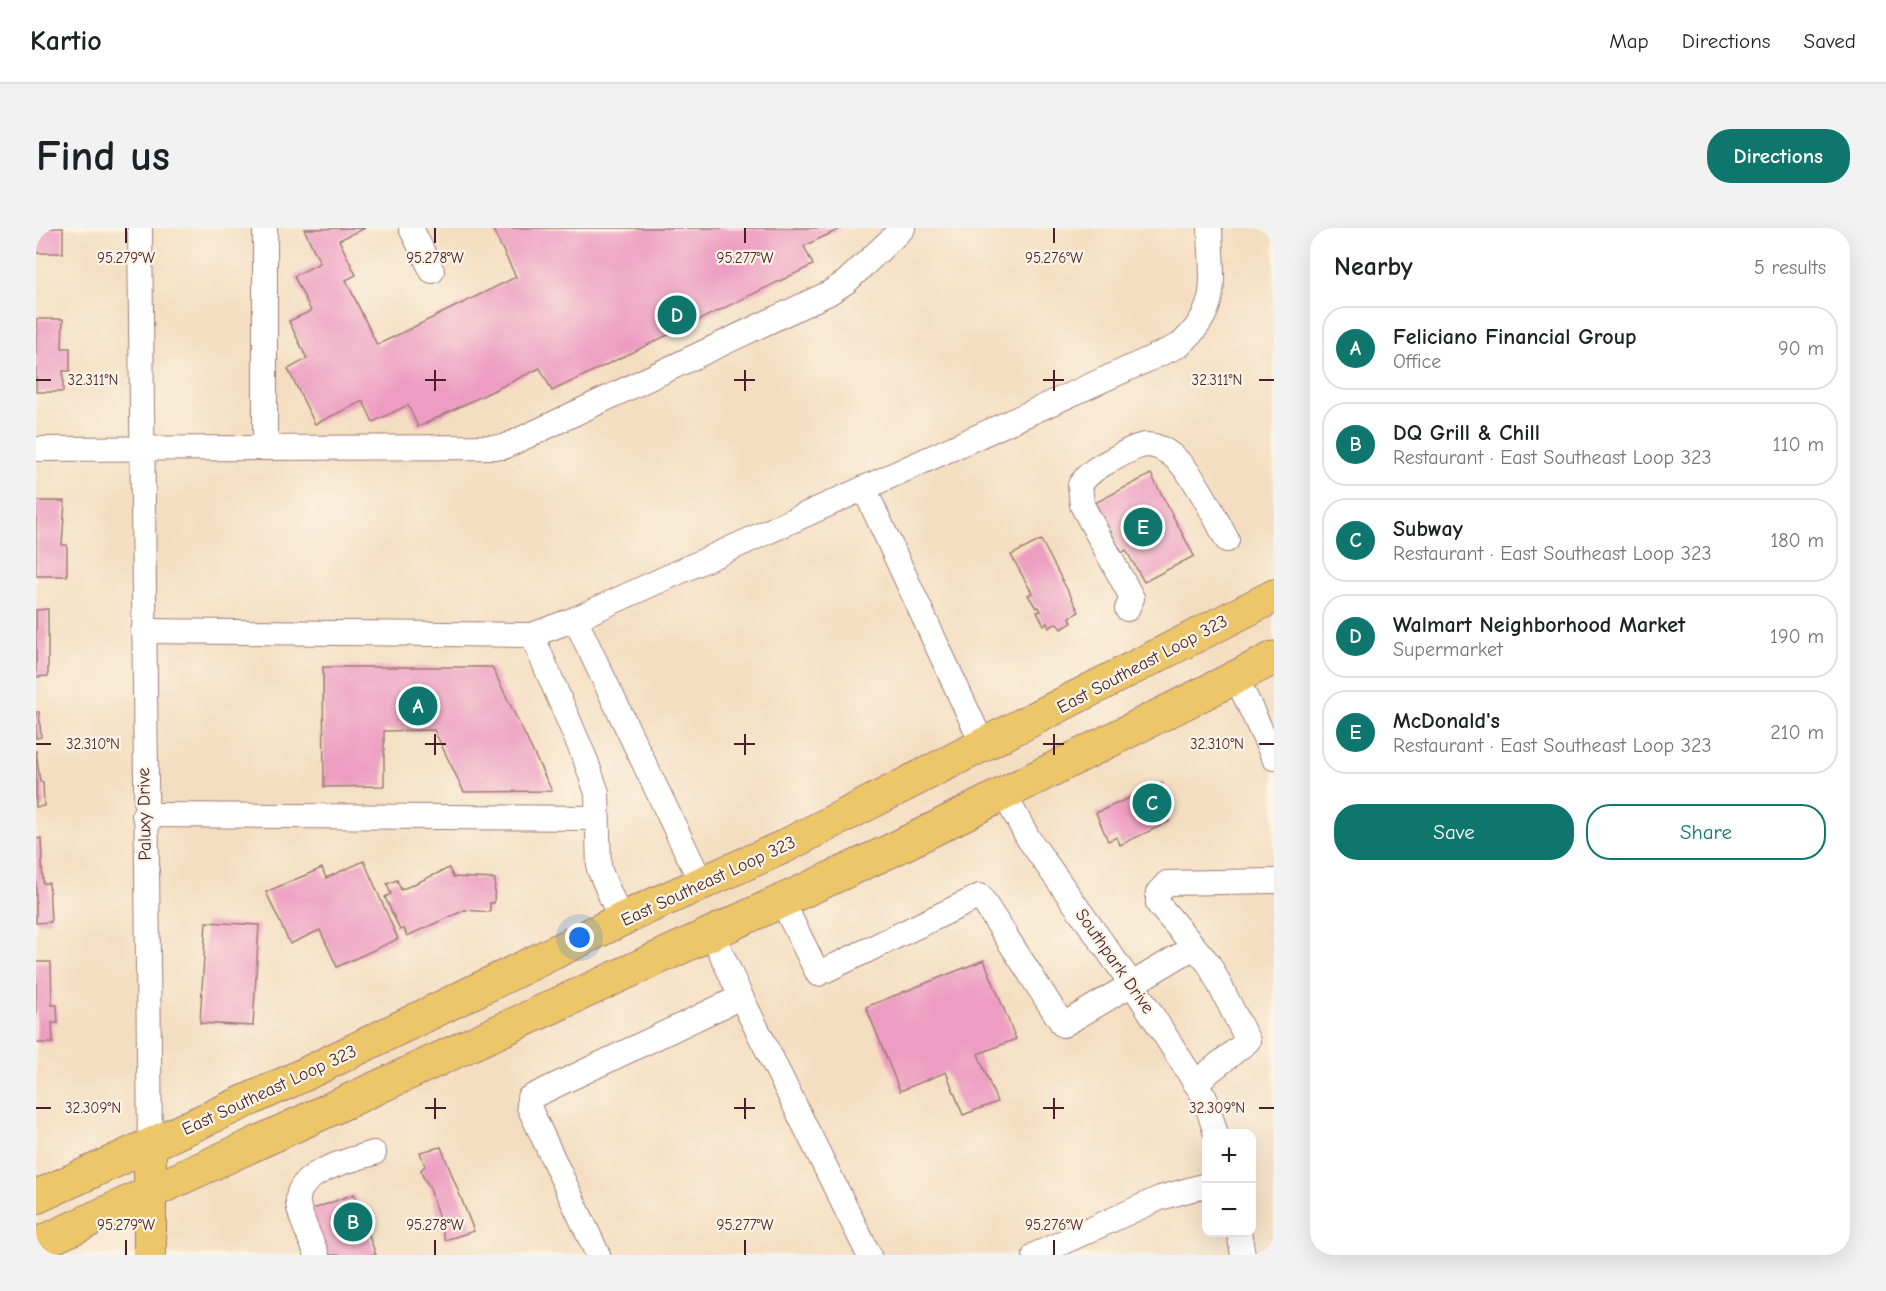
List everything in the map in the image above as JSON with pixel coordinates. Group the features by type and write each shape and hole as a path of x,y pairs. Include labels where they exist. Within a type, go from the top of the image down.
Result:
{"highway":[{"name":"East Southeast Loop 323","path":"36,1197 301,1076 621,920 783,848 1274,596"},
{"path":"36,1245 892,850 1274,658"}],"main road":[{"name":"Paluxy Drive","path":"150,1145 150,1255"}],"street":[{"name":"Paluxy Drive","path":"140,228 144,815 150,1145"},
{"path":"265,228 265,448"},
{"path":"411,228 432,271"},
{"path":"36,449 504,447 829,293 846,282 903,228"},
{"path":"143,631 532,634 575,619 1180,345 1199,328 1212,300 1210,228"},
{"path":"1127,609 1132,598 1082,505 1080,485 1091,471 1134,448 1145,445 1174,455 1194,482 1227,540"},
{"path":"864,488 983,745"},
{"path":"575,619 702,884"},
{"path":"532,634 586,761 597,793 599,869 621,920"},
{"path":"1236,678 1274,758"},
{"name":"Southpark Drive","path":"1004,794 1028,838 1132,984 1205,1098 1214,1129"},
{"path":"144,815 597,818"},
{"path":"1195,1083 1248,1041 1209,964 1158,904 1158,893 1167,883 1274,881"},
{"path":"782,901 819,974 981,896 1063,1025 1194,947"},
{"path":"712,933 741,997 869,1255"},
{"path":"598,1255 528,1107 528,1098 741,997"},
{"path":"317,1255 298,1203 299,1191 310,1177 327,1167 374,1153"},
{"path":"1035,1255 1160,1198 1202,1186"},
{"path":"1240,1237 1243,1255"}],"building":[{"path":"36,228 63,228 63,253 36,253"},
{"path":"365,228 339,240 356,275 346,280 377,345 516,277 492,228 842,228 804,246 813,265 552,391 540,368 418,427 408,405 373,422 363,401 315,424 288,369 307,359 289,321 311,311 294,276 320,263 304,229"},
{"path":"36,319 63,319 62,348 70,348 70,371 63,371 63,392 36,392"},
{"path":"1151,474 1194,556 1144,582 1126,550 1122,553 1095,503"},
{"path":"36,501 65,501 62,545 67,545 67,576 36,576"},
{"path":"1041,540 1079,612 1070,617 1072,623 1061,629 1057,623 1049,628 1047,623 1044,625 1037,612 1041,611 1039,607 1036,608 1028,595 1032,593 1011,555"},
{"path":"48,609 48,676 36,677 36,610"},
{"path":"323,667 492,667 552,791 464,792 434,730 384,731 384,786 324,787"},
{"path":"36,712 39,712 41,737 36,738"},
{"path":"36,750 40,782 43,782 44,806 36,807"},
{"path":"1162,783 1174,809 1165,813 1169,822 1120,845 1117,837 1108,841 1096,813"},
{"path":"41,838 43,883 49,883 51,922 36,923 36,839"},
{"path":"364,861 398,939 337,967 320,930 290,944 266,892 322,868 326,878"},
{"path":"449,868 453,877 495,879 494,903 490,903 490,912 465,910 407,936 404,929 400,930 385,897 391,894 387,884 397,880 401,890"},
{"path":"206,922 259,925 253,1026 200,1023"},
{"path":"984,960 1016,1039 978,1054 997,1102 963,1115 946,1072 900,1091 866,1007"},
{"path":"36,962 51,962 52,1005 57,1005 58,1023 52,1023 53,1043 36,1043"},
{"path":"441,1147 474,1231 445,1240 430,1188 422,1175 421,1170 425,1166 420,1152"},
{"path":"354,1194 376,1255 320,1255 305,1212"}],"place":[{"name":"Walmart Neighborhood Market","path":"677,315"},
{"name":"McDonald's","path":"1143,527"},
{"name":"Feliciano Financial Group","path":"418,706"},
{"name":"Subway","path":"1152,803"},
{"name":"DQ Grill & Chill","path":"353,1222"}]}
